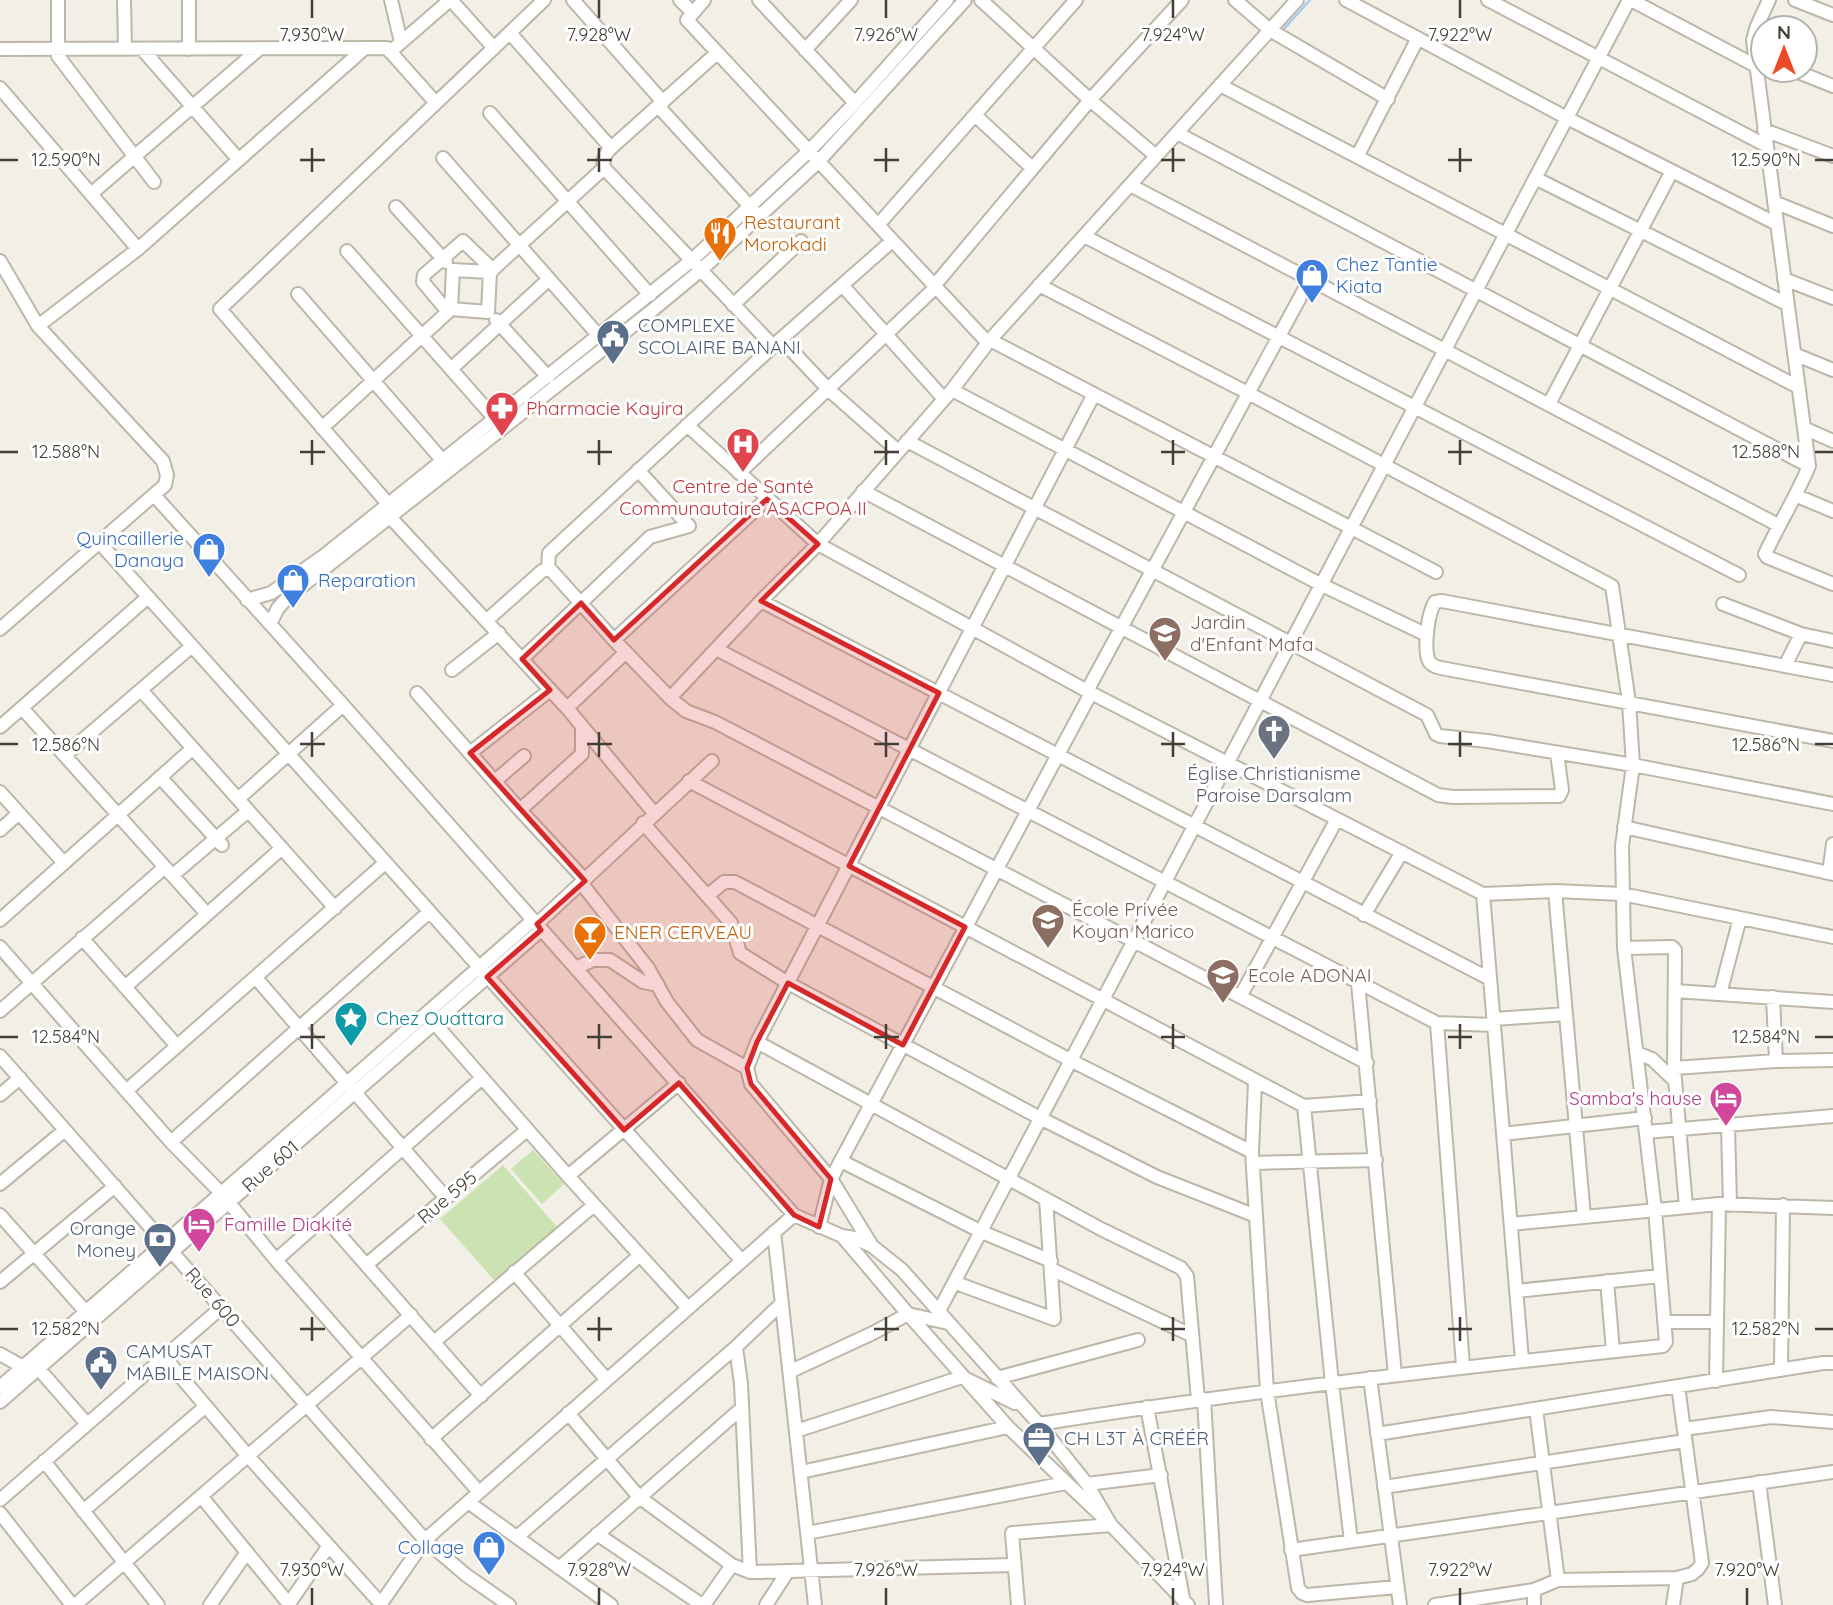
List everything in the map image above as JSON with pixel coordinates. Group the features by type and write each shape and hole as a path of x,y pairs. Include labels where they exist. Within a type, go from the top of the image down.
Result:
{"street":[{"path":"58,0 58,56 154,182"},
{"path":"124,0 125,49"},
{"path":"189,0 189,49"},
{"path":"391,0 401,43"},
{"path":"390,52 450,0 494,48"},
{"path":"383,498 220,310 544,0"},
{"path":"573,0 755,211"},
{"path":"680,0 693,13"},
{"path":"704,0 687,20 935,287 989,341 1436,572"},
{"path":"759,0 855,103"},
{"path":"805,50 851,0"},
{"path":"755,211 947,0"},
{"path":"270,624 278,608 288,597 390,517 696,265 755,211 818,162 965,0"},
{"path":"981,0 1090,100 1156,156"},
{"path":"878,225 1076,0"},
{"path":"739,473 935,287 1090,100 1182,0"},
{"path":"1235,0 1270,30 1388,99"},
{"path":"670,698 818,544 948,394 989,341 1297,0"},
{"path":"1346,0 1567,118 1777,224"},
{"path":"1488,0 1766,146"},
{"path":"939,1311 1630,0 1749,56"},
{"path":"1795,0 1833,15"},
{"path":"510,33 611,148"},
{"path":"1357,157 1418,38"},
{"path":"38,326 138,249 365,48"},
{"path":"0,49 387,48 436,103"},
{"path":"142,49 239,160"},
{"path":"91,194 259,49"},
{"path":"717,53 611,148 604,159 604,168 733,305 828,389 902,446 1035,509 1427,715 1436,734 1440,736 1633,765 1833,804"},
{"path":"1760,84 1809,466 1797,496 1778,525 1765,554 1766,557 1833,584"},
{"path":"1220,85 1798,387"},
{"path":"0,88 138,249"},
{"path":"490,113 650,295"},
{"path":"975,115 1032,168"},
{"path":"1764,130 1833,156"},
{"path":"1177,133 1809,466"},
{"path":"443,158 599,336"},
{"path":"488,312 492,271 604,168"},
{"path":"1549,404 1672,171"},
{"path":"1535,178 1787,304"},
{"path":"1130,185 1778,525"},
{"path":"1774,202 1833,226"},
{"path":"396,207 453,270 492,271"},
{"path":"1084,236 1738,575"},
{"path":"492,271 463,241 424,275 423,280 449,311 488,312 548,377"},
{"path":"486,621 548,569 549,553 892,241"},
{"path":"733,305 801,242"},
{"path":"347,251 495,419"},
{"path":"0,261 38,326 163,461 167,475 165,485 0,629"},
{"path":"247,600 271,593 325,555 650,295 696,265"},
{"path":"322,428 449,311 453,270"},
{"path":"451,369 549,279"},
{"path":"819,1227 831,1180 1058,755 1152,570 1310,279"},
{"path":"1784,279 1833,298"},
{"path":"842,285 886,334 948,394 1065,450 1322,585 1427,635"},
{"path":"1039,285 1613,588 1629,702 1633,765 1624,827 1624,948 1655,1210 1666,1342 1663,1346 1463,1366 1147,1407 1039,1424"},
{"path":"298,294 443,461"},
{"path":"1794,354 1833,370"},
{"path":"872,1246 831,1180 751,1084 747,1069 757,1042 1094,394"},
{"path":"687,425 818,544 1089,692 1483,894 1555,891 1622,894 1833,937"},
{"path":"1806,429 1833,440"},
{"path":"522,659 650,537 689,526 638,470"},
{"path":"863,491 1437,795 1559,796 1562,790 1557,753"},
{"path":"154,495 794,1214 819,1227 872,1246 902,1270 1039,1424 1087,1484 1111,1524"},
{"path":"1797,496 1833,511"},
{"path":"614,640 767,499"},
{"path":"390,517 567,708 654,813"},
{"path":"99,542 741,1261"},
{"path":"548,569 553,570 614,640 686,711 715,722 1367,1063"},
{"path":"0,727 148,597"},
{"path":"761,601 1490,979"},
{"path":"1833,675 1442,601 1435,602 1431,609 1427,635 1428,659 1433,666 1833,741"},
{"path":"1723,604 1801,634 1833,641"},
{"path":"452,670 499,634"},
{"path":"1785,666 1801,634"},
{"path":"65,755 192,646"},
{"path":"716,649 1437,1023 1494,1022 1566,1014"},
{"path":"567,708 626,652"},
{"path":"141,690 335,908"},
{"path":"470,753 550,690"},
{"path":"417,693 583,882 648,968 667,1002 697,1040 747,1069"},
{"path":"238,799 343,705"},
{"path":"22,708 208,914"},
{"path":"520,810 582,754 582,727"},
{"path":"0,920 192,749"},
{"path":"495,781 524,757"},
{"name":"Rue 601","path":"0,1402 169,1247 537,925 712,761"},
{"path":"160,777 219,840"},
{"path":"689,781 1304,1106 1370,1101"},
{"path":"0,792 64,863"},
{"path":"0,1011 82,938 169,871 219,840 248,811"},
{"path":"0,830 19,813"},
{"path":"1240,998 1337,819"},
{"path":"643,823 731,923 740,953 788,983 1042,1119 1157,1177 1256,1216"},
{"path":"1624,827 1831,873 1833,844"},
{"path":"125,987 282,849"},
{"path":"1364,915 1402,852"},
{"path":"126,1091 385,863"},
{"path":"707,896 724,882 735,882 1253,1157 1308,1163 1376,1160"},
{"path":"1555,891 1584,1217"},
{"path":"1483,894 1522,1360"},
{"path":"171,1142 429,912"},
{"path":"1720,994 1740,918"},
{"path":"82,938 177,1046"},
{"path":"0,947 171,1142 225,1198 479,1492"},
{"path":"1624,948 1674,948 1675,1074 1686,1207"},
{"path":"576,968 593,960 610,960 643,982 658,985"},
{"path":"256,978 446,1198"},
{"path":"1358,983 1395,1375"},
{"path":"1675,991 1833,1002"},
{"path":"1773,998 1776,1061"},
{"path":"430,1018 688,1308"},
{"path":"1437,1023 1463,1366"},
{"path":"757,1042 1010,1180 1181,1268 1187,1276 1191,1335 1201,1400 1216,1605"},
{"path":"1637,1053 1653,1059 1675,1074 1776,1061 1833,1060"},
{"name":"Rue 600","path":"0,1056 425,1540 466,1575 509,1605"},
{"path":"0,1095 20,1078"},
{"path":"276,1260 482,1078"},
{"path":"1255,1082 1253,1157 1267,1391 1298,1588 1307,1595 1398,1587"},
{"path":"568,1176 679,1083"},
{"path":"1304,1106 1308,1163 1351,1541"},
{"path":"1646,1132 1833,1116"},
{"path":"1503,1134 1645,1118"},
{"path":"1716,1381 1728,1126"},
{"path":"0,1184 65,1129"},
{"name":"Rue 595","path":"366,1265 527,1130"},
{"path":"841,1161 1191,1335"},
{"path":"0,1282 115,1186"},
{"path":"956,1283 1052,1319 1055,1317 1046,1199"},
{"path":"1511,1224 1725,1204 1833,1208"},
{"path":"435,1342 594,1205"},
{"path":"1781,1370 1783,1205"},
{"path":"0,1214 86,1312"},
{"path":"165,1358 381,1605 425,1540 794,1214"},
{"path":"326,1218 481,1396"},
{"path":"774,1232 815,1605"},
{"path":"842,1236 1008,1427 1111,1524 1185,1602"},
{"name":"Rue 601","path":"0,1387 86,1312 169,1247"},
{"path":"431,1439 639,1256"},
{"path":"514,1272 606,1379"},
{"path":"1516,1291 1660,1276"},
{"path":"1607,1281 1613,1351"},
{"path":"517,1537 737,1347 782,1303"},
{"path":"0,1500 222,1307"},
{"path":"791,1371 908,1314 949,1323"},
{"path":"0,1513 73,1605 411,1315"},
{"path":"1664,1322 1717,1322"},
{"path":"998,1378 1138,1340"},
{"path":"737,1347 750,1572"},
{"path":"0,1354 23,1367"},
{"path":"1377,1434 1833,1363"},
{"path":"38,1368 87,1424"},
{"path":"796,1431 962,1377 1023,1406"},
{"path":"1370,1378 1400,1605"},
{"path":"1435,1605 1534,1590 1558,1580 1676,1578 1692,1574 1698,1569 1702,1563 1678,1386"},
{"path":"83,1511 206,1406"},
{"path":"1147,1407 1185,1602"},
{"path":"559,1568 742,1408"},
{"path":"1536,1409 1558,1580"},
{"path":"568,1413 639,1497 733,1565 750,1572 1013,1565"},
{"path":"1384,1487 1543,1463 1771,1417 1833,1422"},
{"path":"801,1472 1008,1427"},
{"path":"44,1461 158,1605"},
{"path":"1291,1550 1833,1472"},
{"path":"1087,1484 1161,1475"},
{"path":"1759,1482 1775,1605"},
{"path":"807,1533 1066,1483"},
{"path":"201,1496 288,1604 328,1547"},
{"path":"468,1502 611,1605"},
{"path":"1018,1605 1013,1565 1013,1532 1111,1524"},
{"path":"597,1534 703,1605 733,1565"},
{"path":"210,1605 247,1552"},
{"path":"766,1605 788,1571"},
{"path":"1673,1605 1676,1578"},
{"path":"1534,1590 1534,1605"}],"highlighted area":[{"path":"767,499 818,544 761,601 939,693 849,866 965,927 903,1045 788,983 757,1042 747,1068 751,1084 831,1179 819,1227 794,1215 679,1083 624,1130 487,977 541,930 537,924 585,881 470,753 550,690 522,659 581,603 614,640"}],"green space":[{"path":"533,1150 564,1184 542,1204 511,1169"},
{"path":"503,1165 557,1227 495,1281 440,1219"}],"waterway":[{"path":"1282,31 1310,0"}],"place":[{"name":"Restaurant Morokadi","path":"720,263"},
{"name":"Chez Tantie Kiata","path":"1312,305"},
{"name":"COMPLEXE SCOLAIRE BANANI","path":"613,366"},
{"name":"Pharmacie Kayira","path":"502,438"},
{"name":"Centre de Santé Communautaire ASACPOA II","path":"743,474"},
{"name":"Quincaillerie Danaya","path":"209,579"},
{"name":"Reparation","path":"293,610"},
{"name":"Jardin d'Enfant Mafa","path":"1165,663"},
{"name":"Église Christianisme Paroise Darsalam","path":"1274,761"},
{"name":"École Privée Koyan Marico","path":"1048,950"},
{"name":"ENER CERVEAU","path":"590,962"},
{"name":"Ecole ADONAI","path":"1223,1005"},
{"name":"Chez Ouattara","path":"351,1048"},
{"name":"Samba's hause","path":"1726,1128"},
{"name":"Famille Diakité","path":"199,1254"},
{"name":"Orange Money","path":"160,1269"},
{"name":"CAMUSAT MABILE MAISON","path":"101,1392"},
{"name":"CH L3T À CRÉÉR","path":"1039,1468"},
{"name":"Collage","path":"489,1577"}]}
